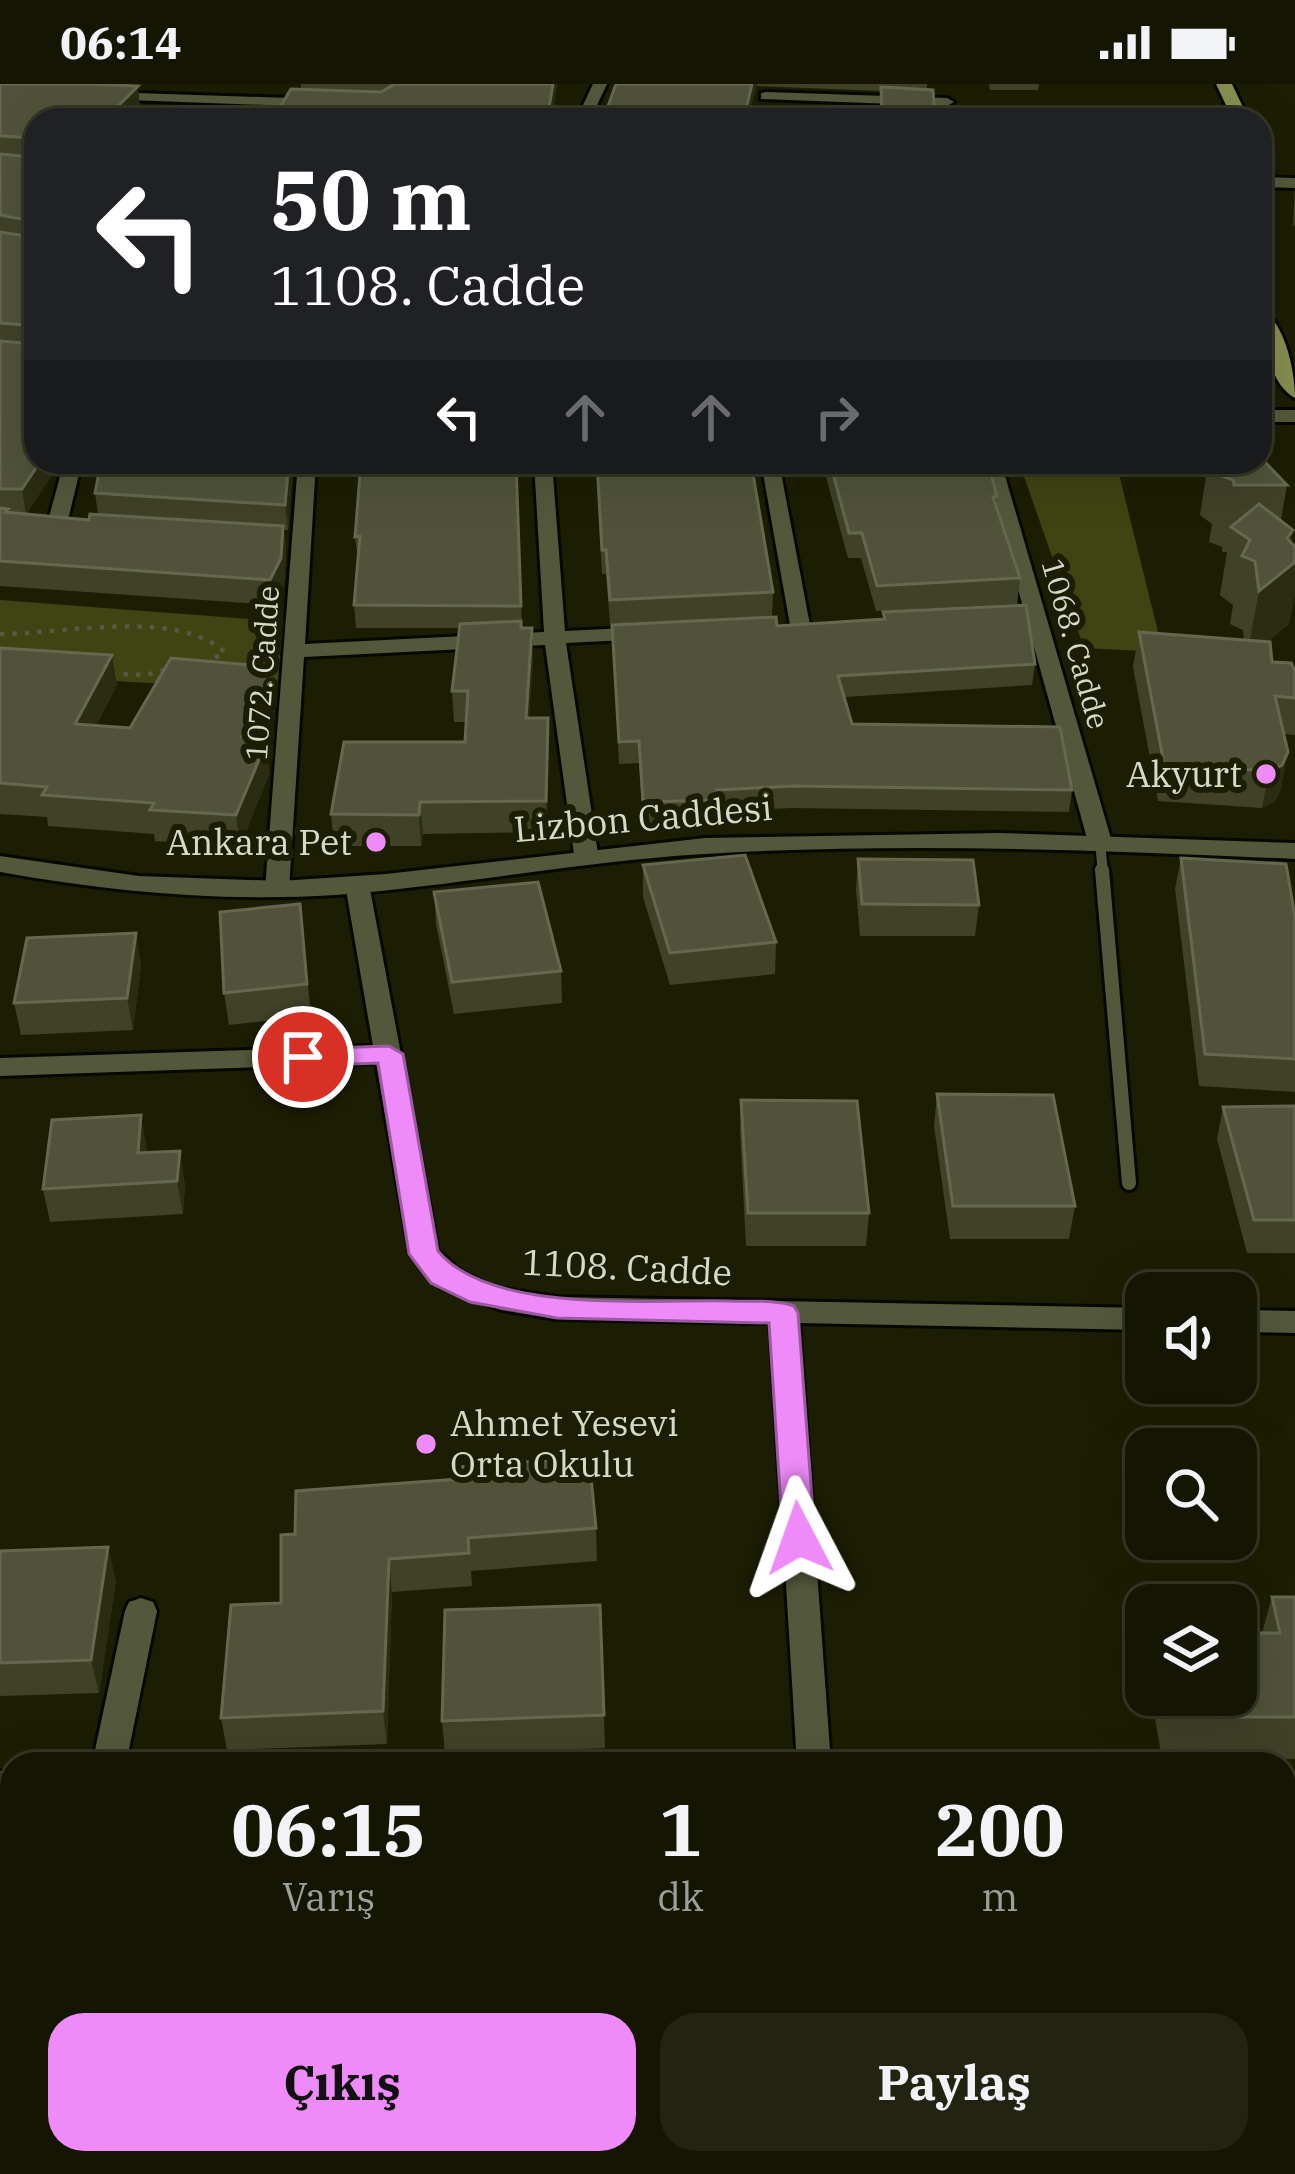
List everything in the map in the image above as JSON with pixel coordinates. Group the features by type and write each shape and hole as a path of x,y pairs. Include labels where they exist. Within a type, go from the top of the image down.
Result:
{"main road":[{"path":"1287,356 1295,392"},
{"name":"Lizbon Caddesi","path":"0,864 122,880 278,889 357,884 586,854 811,841 1100,842 1295,851"}],"street":[{"path":"767,90 909,108"},
{"path":"92,96 338,104"},
{"path":"58,528 70,474"},
{"name":"1072. Cadde","path":"278,889 294,651 291,542 305,474"},
{"path":"544,474 555,638 586,854"},
{"path":"771,474 789,626 824,624"},
{"name":"1068. Cadde","path":"995,474 1100,842"},
{"path":"1012,615 1035,614"},
{"path":"294,651 666,632"},
{"name":"1108. Cadde","path":"357,884 424,1254 441,1275 470,1292 511,1303 1125,1319"},
{"path":"0,1067 389,1054"},
{"path":"784,1313 813,1752"},
{"path":"1257,1321 1295,1322"},
{"path":"112,1752 141,1611"}],"lane":[{"path":"1100,842 1129,1183"}],"path":[{"path":"0,634 166,628 219,640 225,652 219,659 198,665"},
{"path":"0,646 13,634"},
{"path":"104,674 146,675 182,667"}],"green space":[{"path":"1023,474 1119,474 1163,652 1084,648"},
{"path":"0,600 288,622 280,691 0,674"}],"building":[{"path":"0,84 138,86 116,108 24,108 24,137 0,136"},
{"path":"553,84 549,108 279,108 291,89 381,92 393,85"},
{"path":"616,84 752,84 746,108 607,108"},
{"path":"881,87 933,90 934,108 882,108"},
{"path":"0,154 24,156 24,220 0,215"},
{"path":"0,232 24,236 24,325 0,323"},
{"path":"0,341 24,343 24,474 32,474 22,489 0,489"},
{"path":"1272,469 1287,485 1234,485 1220,475 1272,474"},
{"path":"99,474 288,474 285,505 95,493"},
{"path":"360,474 516,474 521,606 354,605 360,536 355,537"},
{"path":"598,474 753,474 773,592 610,600 606,550 602,550"},
{"path":"833,474 991,474 997,497 993,497 1020,578 877,586 862,533 849,533"},
{"path":"1259,504 1293,530 1287,538 1295,547 1295,562 1259,591 1255,561 1242,556 1250,540 1231,527"},
{"path":"0,508 89,520 90,514 283,526 281,558 270,580 0,561"},
{"path":"1026,605 1035,664 838,676 852,724 1060,727 1072,790 793,786 717,790 718,800 643,802 639,741 619,742 612,625 776,617 777,626 885,619 883,612"},
{"path":"521,621 521,628 532,628 526,718 548,718 546,801 420,802 419,815 331,814 344,742 465,742 468,691 452,691 460,624"},
{"path":"1139,632 1270,642 1272,662 1291,663 1295,671 1295,698 1275,696 1288,752 1282,765 1269,771 1164,764"},
{"path":"0,648 112,655 75,724 130,728 171,658 272,667 270,682 242,736 266,737 266,743 236,815 150,810 154,803 42,795 47,787 0,783"},
{"path":"745,855 776,942 670,953 643,865"},
{"path":"1181,858 1286,864 1295,917 1295,1059 1205,1054"},
{"path":"858,859 973,860 979,905 862,904"},
{"path":"538,882 561,971 452,982 434,892"},
{"path":"300,904 307,984 224,993 220,912"},
{"path":"136,933 127,998 14,1003 27,938"},
{"path":"937,1094 1053,1095 1075,1206 953,1206"},
{"path":"741,1100 857,1101 869,1213 748,1213"},
{"path":"1295,1106 1295,1220 1254,1220 1223,1107"},
{"path":"141,1115 138,1153 180,1151 177,1181 43,1189 52,1120"},
{"path":"589,1457 596,1528 468,1538 469,1553 389,1559 383,1711 221,1718 231,1605 281,1603 281,1535 295,1534 296,1491 459,1479 459,1467"},
{"path":"108,1547 91,1660 0,1663 0,1551"},
{"path":"1272,1597 1295,1597 1295,1717 1172,1717 1257,1716 1257,1633 1280,1633"},
{"path":"600,1605 604,1715 442,1721 445,1610"}],"place":[{"name":"Akyurt","path":"1266,774"},
{"name":"Ankara Pet","path":"376,842"},
{"name":"Ahmet Yesevi Orta Okulu","path":"426,1444"}],"route":[{"path":"303,1057 389,1054 424,1254 441,1275 470,1292 557,1308 784,1313 799,1538"}]}
